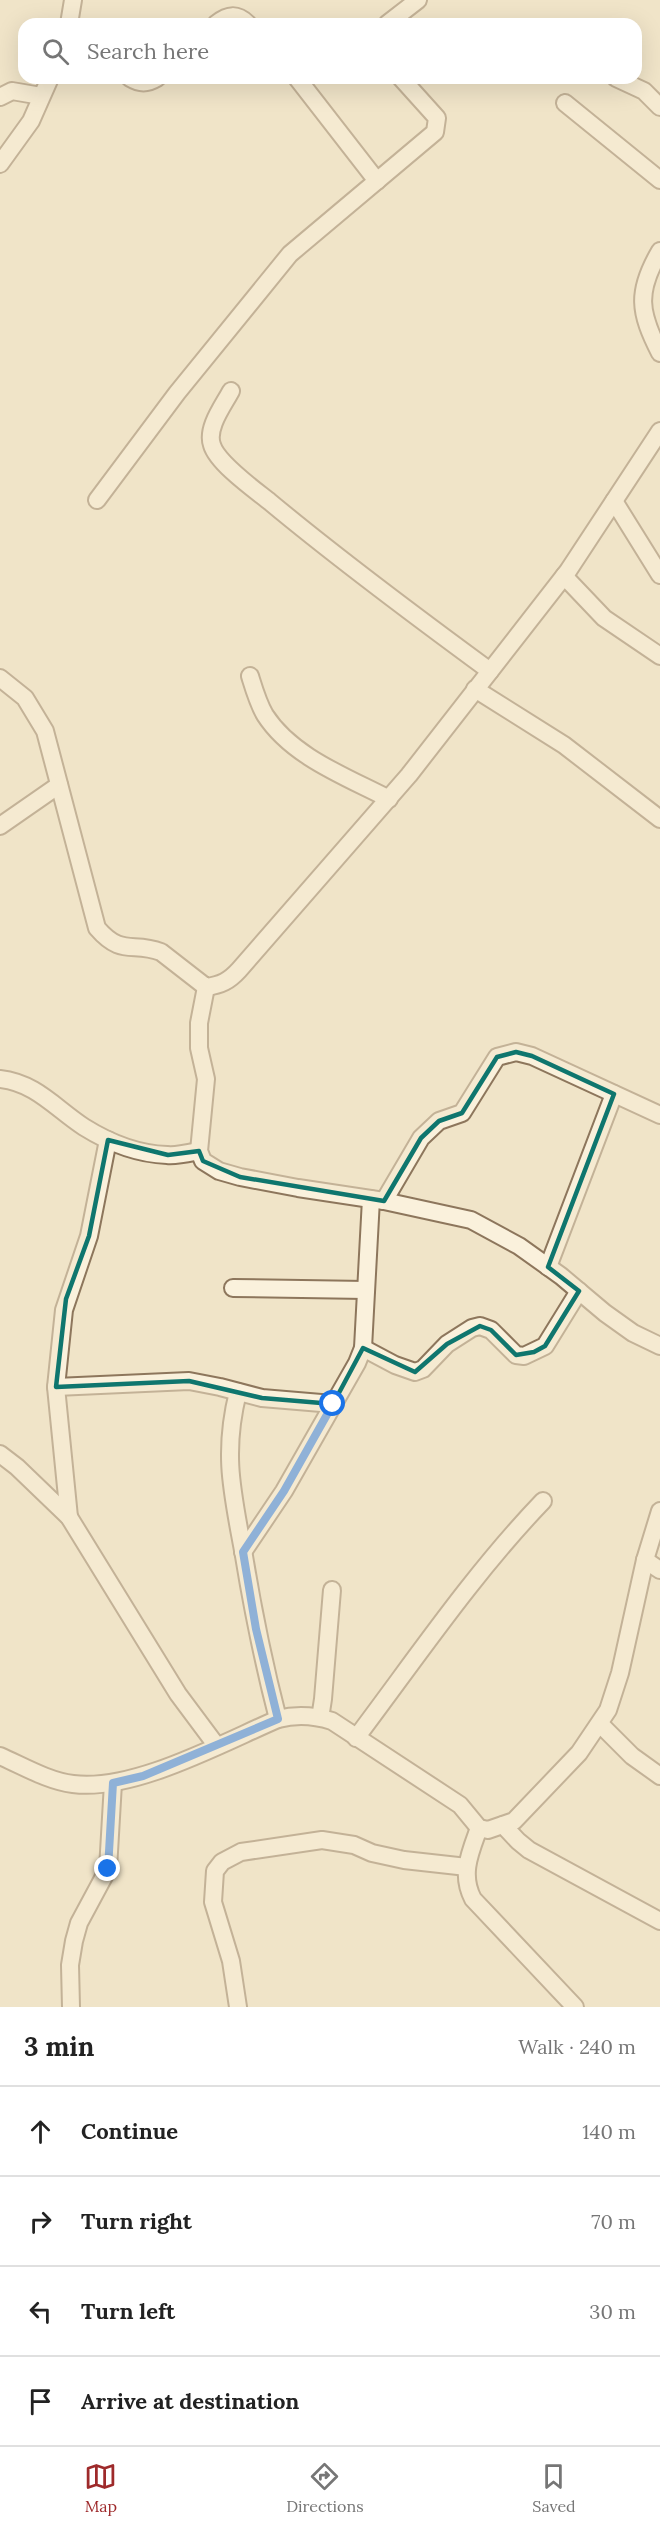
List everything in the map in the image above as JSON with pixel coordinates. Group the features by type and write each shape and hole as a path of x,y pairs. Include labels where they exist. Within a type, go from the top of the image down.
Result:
{"street":[{"path":"70,18 73,0"},
{"path":"393,18 418,0"},
{"path":"226,18 229,16 240,18"},
{"path":"0,164 31,121 47,84"},
{"path":"302,84 369,170"},
{"path":"97,500 177,393 290,254 369,170 435,132 438,126 437,118 406,84"},
{"path":"629,84 644,91 659,103"},
{"path":"0,97 12,91 41,96"},
{"path":"565,103 660,180"},
{"path":"660,251 644,282 643,290 646,319 660,353"},
{"path":"231,391 213,424 210,436 212,447 221,459 246,483 358,574 490,671"},
{"path":"0,678 25,698 45,731 97,928 107,939 118,946 161,952 206,987 219,986 239,970 389,799 564,576 660,431"},
{"path":"614,501 660,575"},
{"path":"564,576 604,618 660,656"},
{"path":"250,676 264,714 289,742 302,752 389,799"},
{"path":"476,689 564,745 660,819"},
{"path":"0,826 59,784"},
{"path":"206,987 199,1023 199,1048 206,1079 199,1151 203,1161 219,1171 471,1220 519,1246 633,1333 660,1346"},
{"path":"243,1552 284,1491 357,1363 363,1348 366,1290 377,1200 421,1138 439,1121 462,1113 497,1057 516,1052 532,1056 660,1115"},
{"path":"0,1079 32,1088 83,1127 108,1140 147,1152 168,1155 199,1151"},
{"path":"548,1267 614,1094"},
{"path":"69,1517 56,1387 66,1299 89,1236 108,1140"},
{"path":"233,1288 366,1290"},
{"path":"363,1348 395,1365 415,1372 423,1369 455,1338 480,1326 491,1330 516,1354 524,1356 545,1346 579,1291"},
{"path":"56,1387 189,1381 262,1398 333,1404"},
{"path":"238,1392 231,1421 228,1452 232,1489 256,1629 278,1719"},
{"path":"0,1454 17,1467 69,1517 178,1694 216,1745"},
{"path":"356,1738 451,1608 507,1538 543,1501"},
{"path":"0,1756 57,1781 74,1785 113,1783 143,1776 278,1719 294,1715 318,1716 332,1721 460,1805 479,1828 488,1830 514,1821 579,1753 600,1724 615,1692 645,1560 660,1511"},
{"path":"645,1560 660,1570"},
{"path":"318,1716 323,1699 332,1590"},
{"path":"600,1724 632,1756 660,1776"},
{"path":"71,2007 70,1965 74,1941 79,1923 108,1869 113,1783"},
{"path":"503,1825 528,1850 660,1921"},
{"path":"479,1828 468,1857 466,1886 474,1899 575,2007"},
{"path":"238,2007 231,1961 213,1902 215,1871 222,1862 241,1852 322,1839 354,1845 372,1853 404,1860 467,1867"}],"highlighted area":[{"path":"516,1052 532,1056 614,1094 548,1267 579,1291 545,1346 534,1352 516,1355 491,1330 480,1326 447,1344 415,1372 363,1348 333,1404 262,1398 189,1381 56,1387 66,1299 89,1236 108,1140 168,1155 199,1151 203,1161 240,1177 384,1201 421,1138 439,1121 462,1113 497,1057"}],"route":[{"path":"108,1869 113,1783 143,1776 278,1719 256,1629 243,1552 284,1491 333,1404"}]}
